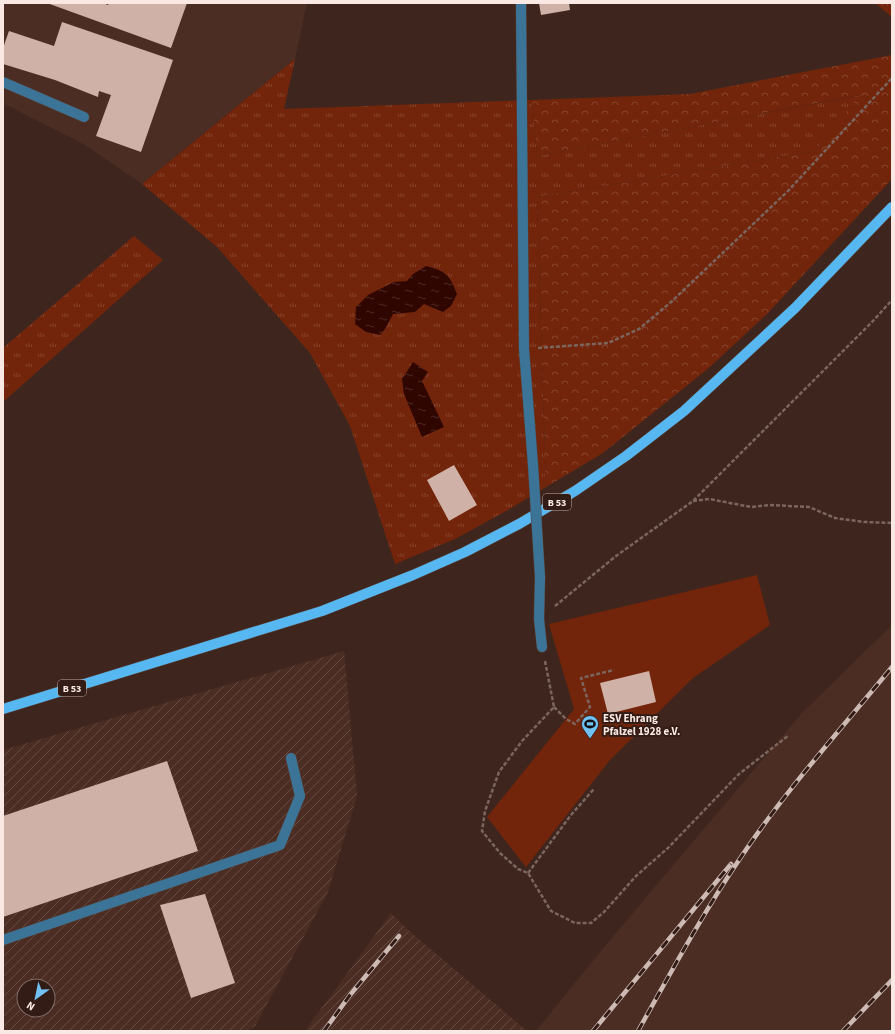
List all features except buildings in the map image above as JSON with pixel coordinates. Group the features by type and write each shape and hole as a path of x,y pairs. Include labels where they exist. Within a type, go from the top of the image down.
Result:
{"main road":[{"name":"B 53","path":"3,709 322,612 465,552 519,524 575,491 626,456 684,411 795,308 892,206"}],"street":[{"path":"521,3 524,348 540,577 539,619 542,647"},
{"path":"3,82 84,117"},
{"path":"3,940 280,845 300,796 291,758"}],"path":[{"path":"524,348 608,343 639,329 671,302 788,191 892,78"},
{"path":"539,619 616,556 693,501 872,322 892,300"},
{"path":"693,501 709,499 751,507 770,505 809,507 836,518 864,522 892,523"},
{"path":"542,647 554,708 574,724 590,707 582,678 614,670"},
{"path":"554,708 522,741 499,772 485,810 482,831 500,853 518,869 528,873 551,912 575,923 591,922 604,912 636,876 668,848 739,774 789,735"},
{"path":"528,873 570,815 594,789"}],"shaded area":[{"path":"3,3 307,3 295,59 142,184 85,145 3,103"},
{"path":"892,625 892,1031 536,1031 605,946 801,714"},
{"path":"344,651 357,796 328,892 255,1026 247,1031 3,1031 3,750"},
{"path":"391,913 408,930 527,1031 305,1031"}],"green space":[{"path":"875,3 892,3 892,17"},
{"path":"892,55 892,179 767,314 710,367 603,453 546,487 537,197 815,151 860,95 537,156 532,100 690,94"},
{"path":"295,59 284,109 532,100 537,156 861,95 815,151 537,197 546,487 455,539 395,564 350,426 310,353 217,247 142,184"},
{"path":"134,236 163,260 3,402 3,348"},
{"name":"ESV Ehrang Pfalzel 1928 e.V.","path":"757,575 770,625 693,678 610,760 526,867 487,817 574,709 549,624"}],"water":[{"path":"426,266 443,272 452,282 457,294 451,306 443,312 424,304 415,312 393,314 380,335 366,332 355,324 356,307 368,295 394,282 407,281 413,274"},
{"path":"413,362 428,372 422,381 444,427 422,437 404,394 402,379"}],"railway":[{"path":"638,1031 700,921 758,832 814,760 892,667"},
{"path":"593,1031 731,864"},
{"path":"324,1031 350,995 399,936"},
{"path":"843,1031 892,980"}],"place":[{"name":"ESV Ehrang Pfalzel 1928 e.V.","path":"590,739"}]}
